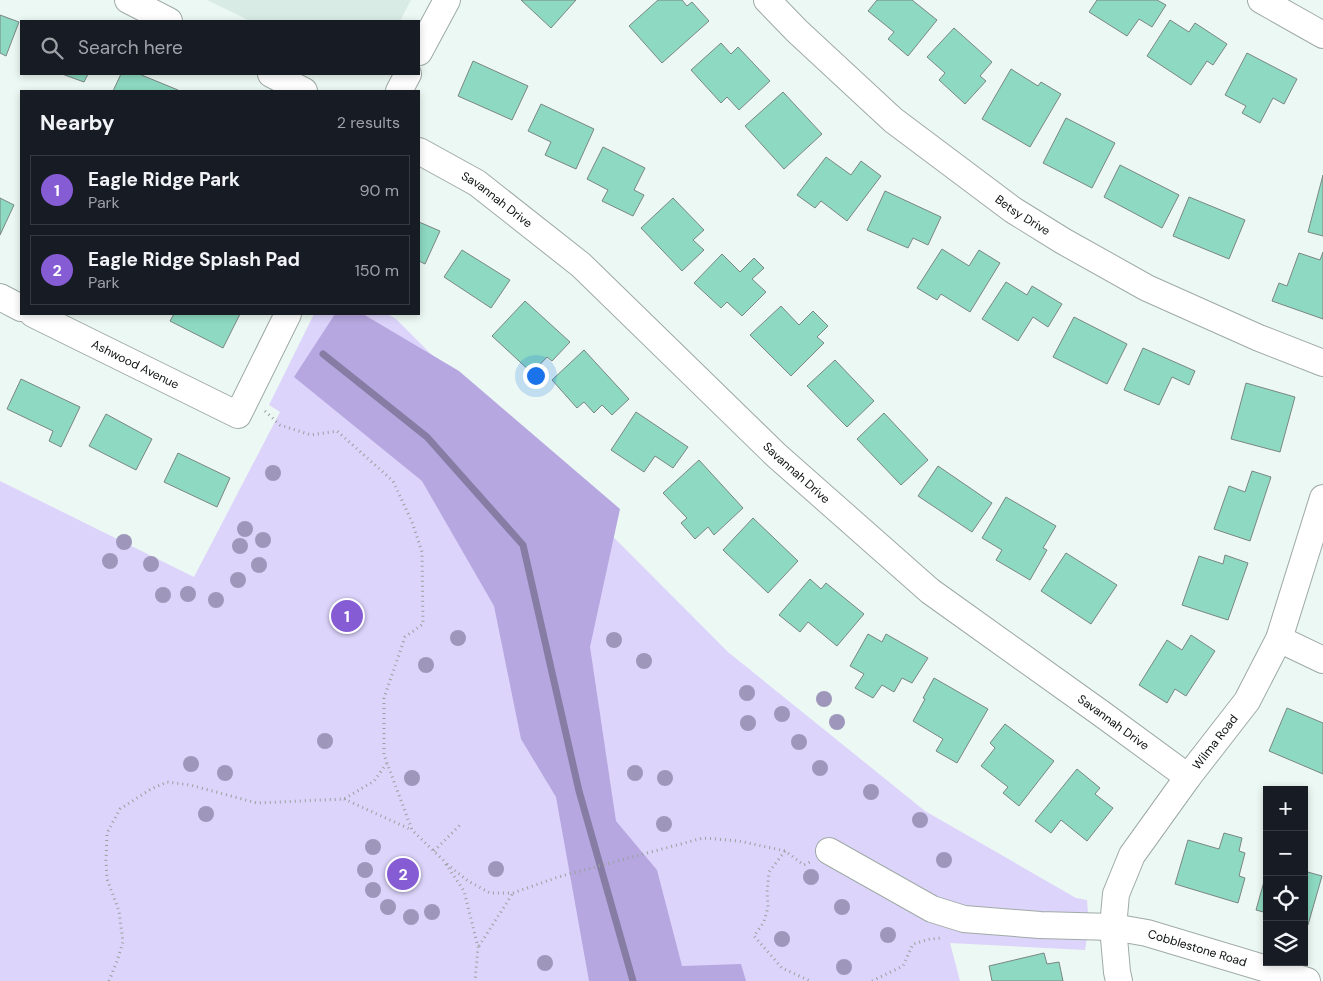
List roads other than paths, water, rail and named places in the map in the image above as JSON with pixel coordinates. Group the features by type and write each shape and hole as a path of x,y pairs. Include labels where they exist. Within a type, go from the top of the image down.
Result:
{"street":[{"path":"128,0 167,20"},
{"path":"420,50 447,0"},
{"name":"Betsy Drive","path":"767,0 797,31 893,120 1014,210 1063,241 1147,288 1259,338 1323,363"},
{"path":"1260,0 1323,35"},
{"path":"272,75 302,90"},
{"path":"400,90 407,75"},
{"name":"Savannah Drive","path":"420,152 477,183 581,265 776,455 930,591 1188,777"},
{"path":"0,297 20,307"},
{"name":"Ashwood Avenue","path":"35,315 238,415 288,315"},
{"name":"Wilma Road","path":"1120,981 1117,972 1113,927 1116,894 1132,855 1188,777 1247,701 1279,639 1323,498"},
{"path":"1279,639 1323,660"},
{"name":"Cobblestone Road","path":"829,851 932,909 964,919 1040,925 1113,927 1147,933 1307,981"}],"waterway":[{"path":"323,354 427,437 523,545 579,791 633,981"}],"place":[{"name":"Eagle Ridge Park","path":"347,616"},
{"name":"Eagle Ridge Splash Pad","path":"403,874"}]}
